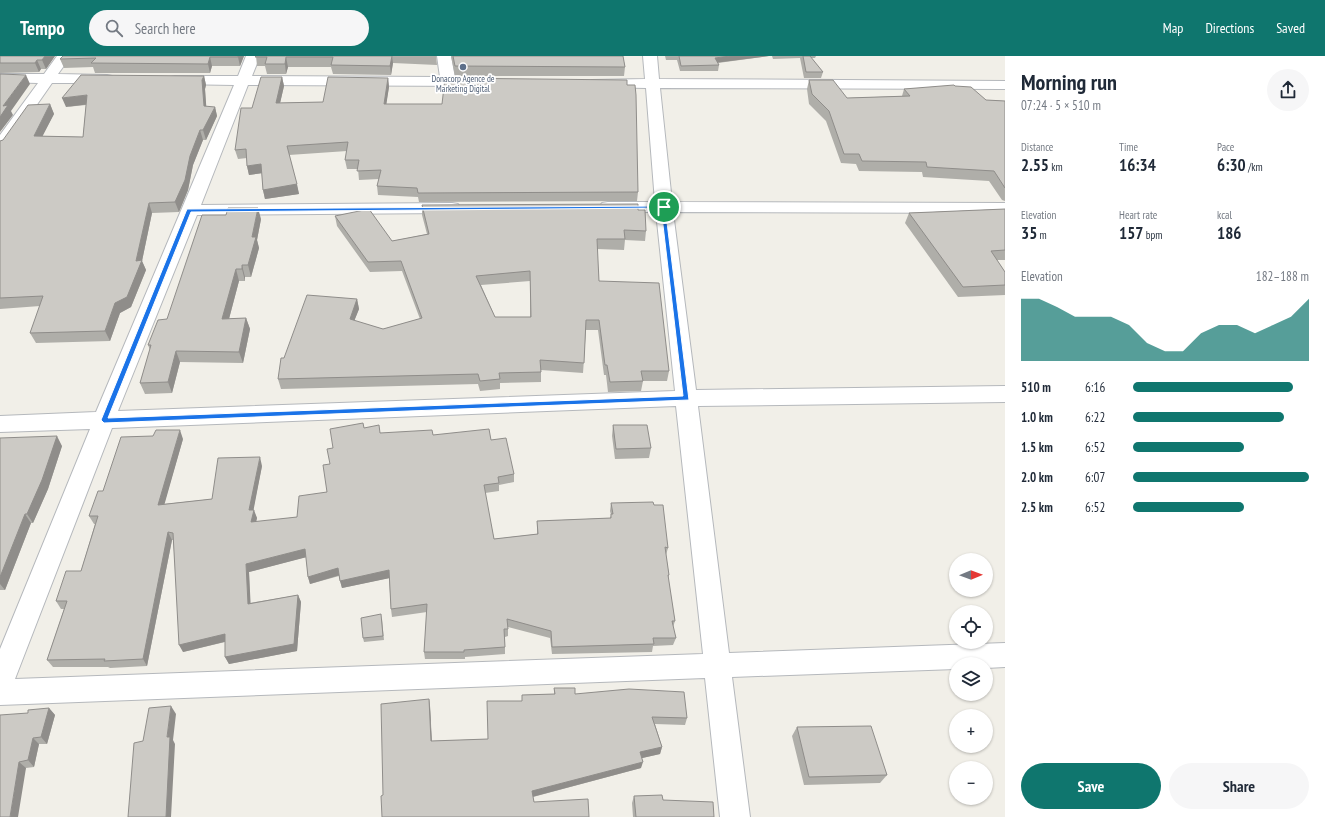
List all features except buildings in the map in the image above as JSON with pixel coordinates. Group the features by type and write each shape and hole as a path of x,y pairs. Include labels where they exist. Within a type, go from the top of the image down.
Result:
{"street":[{"path":"0,146 64,56"},
{"path":"0,683 189,210 254,56"},
{"path":"444,56 448,82"},
{"path":"650,56 651,83 664,207 716,666 735,817"},
{"path":"0,78 118,79"},
{"path":"157,80 487,82"},
{"path":"581,83 1005,85"},
{"path":"592,207 1005,208"},
{"path":"189,210 466,208"},
{"path":"0,424 686,398 1005,394"},
{"path":"0,692 1005,655"}],"place":[{"name":"Donacorp Agence de Marketing Digital","path":"463,67"}],"route":[{"path":"664,207 686,398 104,420 189,210 664,207"}]}
